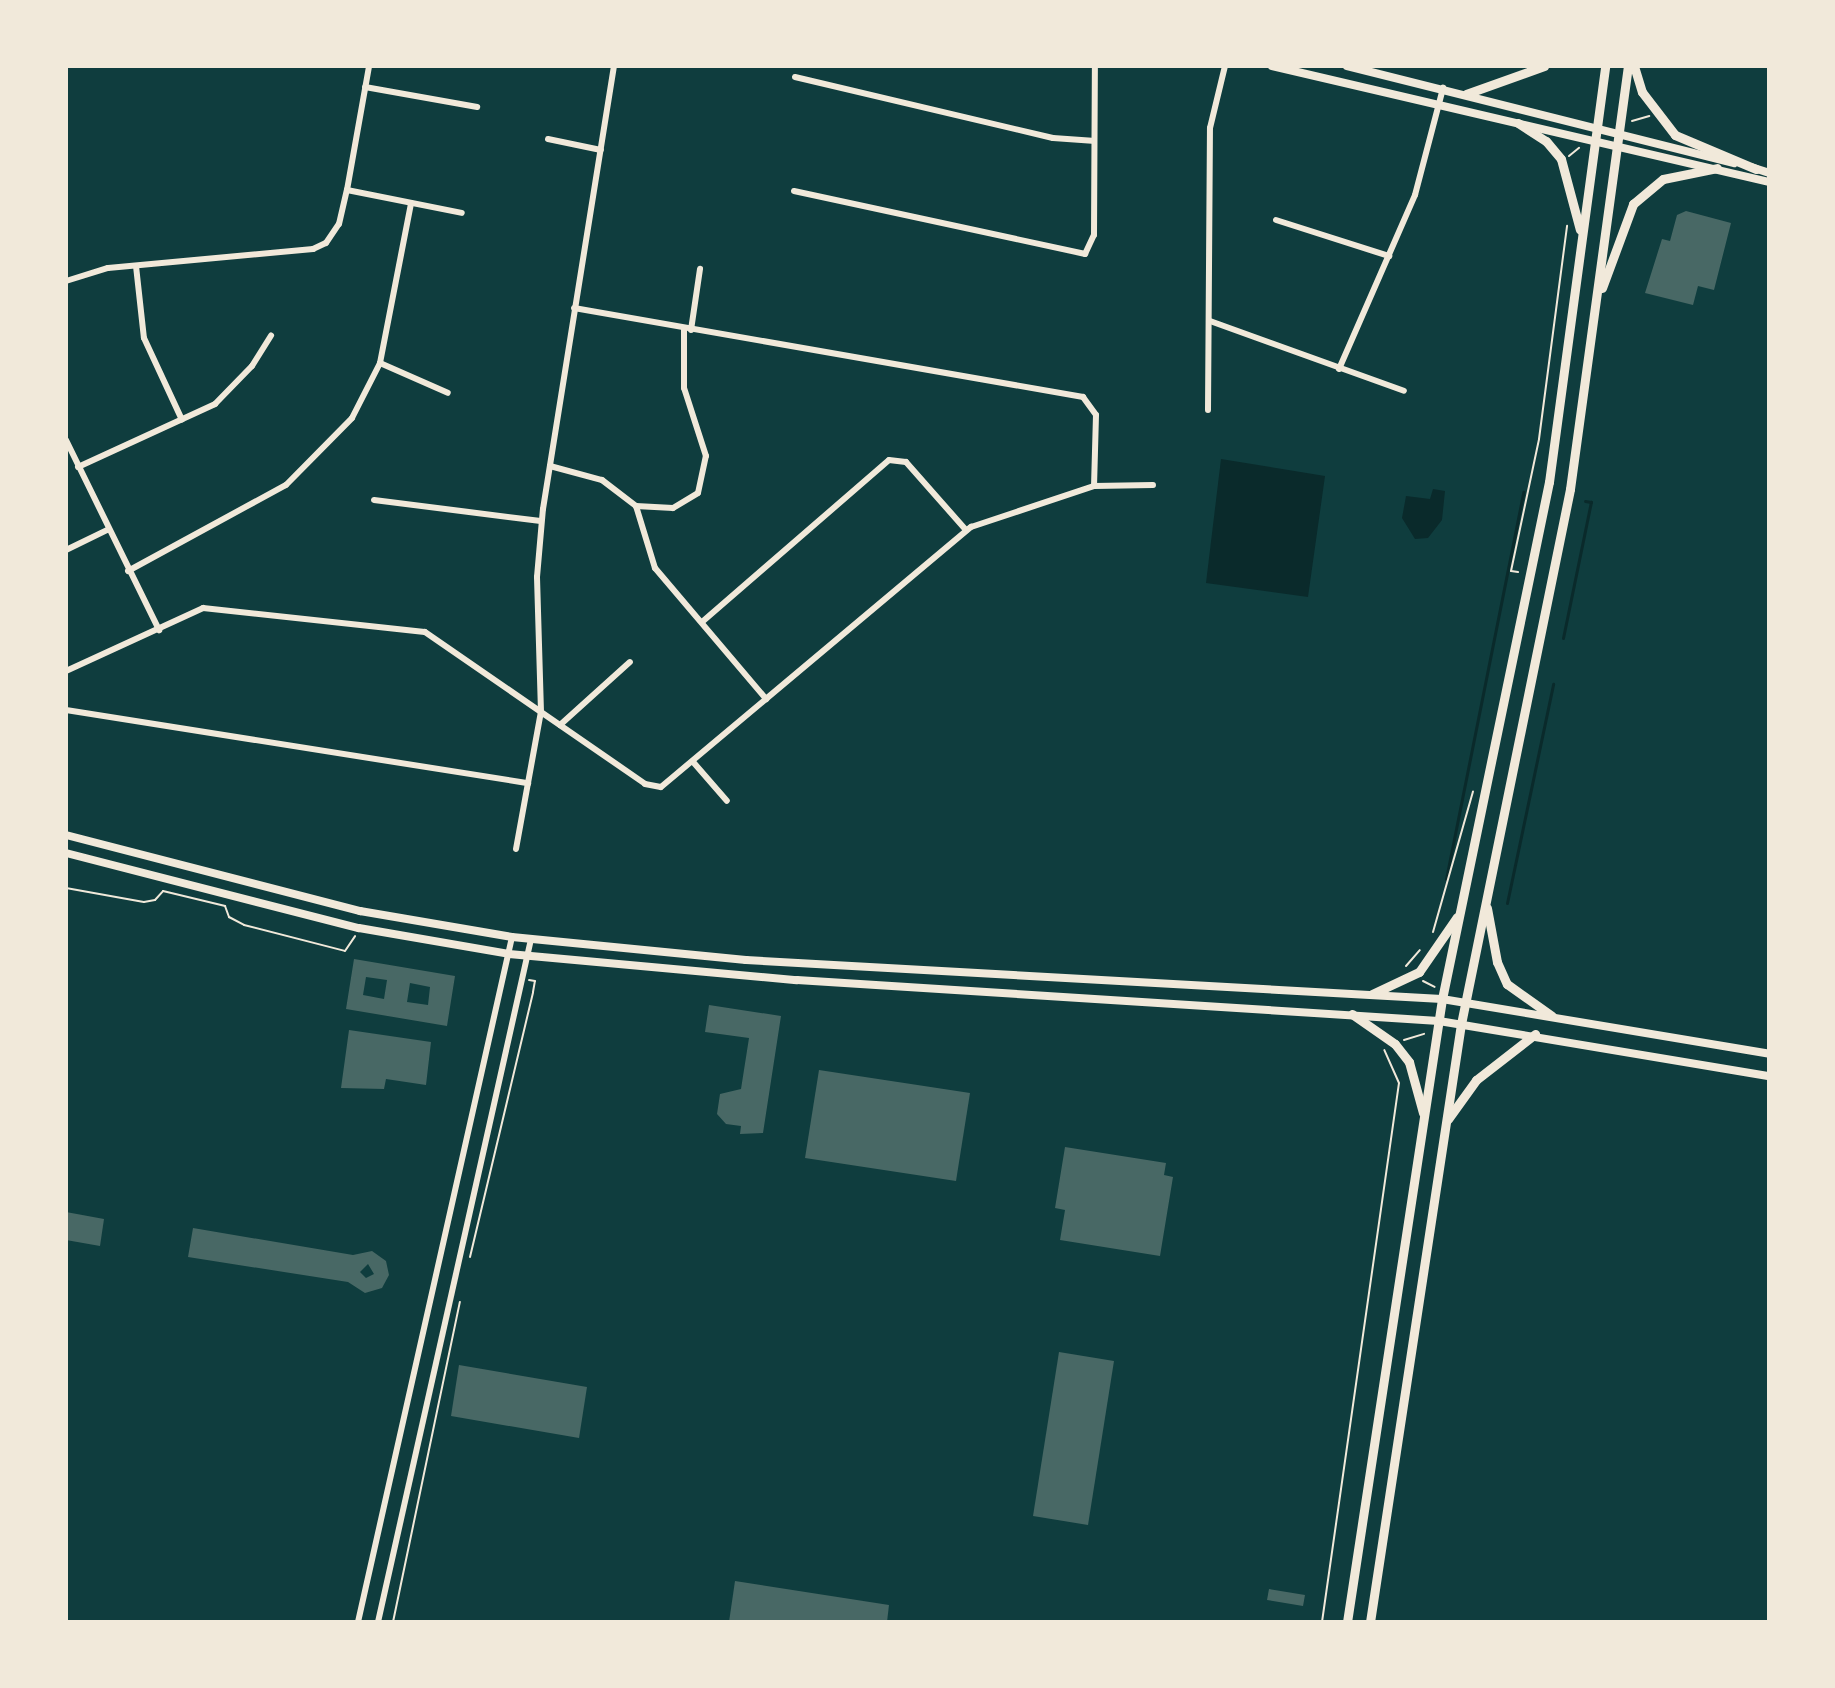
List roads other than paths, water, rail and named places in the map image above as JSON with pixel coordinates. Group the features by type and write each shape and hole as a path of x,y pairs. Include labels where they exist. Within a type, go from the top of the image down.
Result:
{"main road":[{"path":"1347,66 1619,132 1769,173"},
{"path":"1466,94 1544,66"},
{"path":"1347,1622 1442,999 1549,482 1605,66"},
{"path":"1370,1622 1461,1024 1570,489 1619,132 1631,66"},
{"path":"1631,66 1642,92 1675,135 1756,169"},
{"path":"1276,67 1769,182"},
{"path":"1518,123 1546,141 1561,159 1582,237"},
{"path":"1592,322 1615,243 1633,204 1663,179 1717,168"},
{"path":"66,835 360,911 512,937 701,956 1442,999 1769,1054"},
{"path":"66,853 359,928 509,954 700,972 1439,1021 1535,1034 1769,1076"},
{"path":"1486,900 1497,962 1507,984 1552,1016"},
{"path":"1372,994 1419,972 1461,910"},
{"path":"700,972 701,956"},
{"path":"1352,1014 1395,1044 1409,1062 1425,1124"},
{"path":"1446,1122 1476,1080 1535,1034"}],"street":[{"path":"66,281 136,266 313,249 334,234 347,190 369,66"},
{"path":"516,849 541,712 537,577 541,521 614,66"},
{"path":"794,191 1080,255 1089,252 1094,235 1092,141 1095,66"},
{"path":"1208,410 1210,128 1225,66"},
{"path":"795,77 1053,138 1092,141"},
{"path":"365,87 477,107"},
{"path":"1339,369 1415,195 1443,88"},
{"path":"548,139 601,150"},
{"path":"347,190 462,213"},
{"path":"128,571 286,485 352,418 380,363 411,203"},
{"path":"1276,220 1389,256"},
{"path":"136,266 144,338 182,420"},
{"path":"550,466 602,480 636,506 673,508 698,493 705,477 706,456 684,388 688,330 700,269"},
{"path":"574,308 1083,397 1096,415 1094,486"},
{"path":"1210,321 1404,391"},
{"path":"78,467 215,404 238,383 271,336"},
{"path":"380,363 448,393"},
{"path":"66,440 107,530 159,630"},
{"path":"702,622 889,460 906,462 966,530"},
{"path":"66,671 212,608 425,632 653,787 666,784 694,763 966,530 1094,486 1153,485"},
{"path":"374,500 541,521"},
{"path":"636,506 655,568 766,699"},
{"path":"66,550 107,530"},
{"path":"560,725 630,662"},
{"path":"66,710 528,783"},
{"path":"694,763 727,801"},
{"path":"358,1622 512,937"},
{"path":"378,1622 531,939"}],"water":[{"path":"1221,459 1325,476 1308,597 1206,583"},
{"path":"1433,489 1445,491 1442,520 1428,538 1415,539 1402,518 1406,496 1430,499"}],"waterway":[{"path":"1446,879 1523,492"},
{"path":"1563,638 1591,502 1585,501"},
{"path":"1507,903 1553,684"}]}
